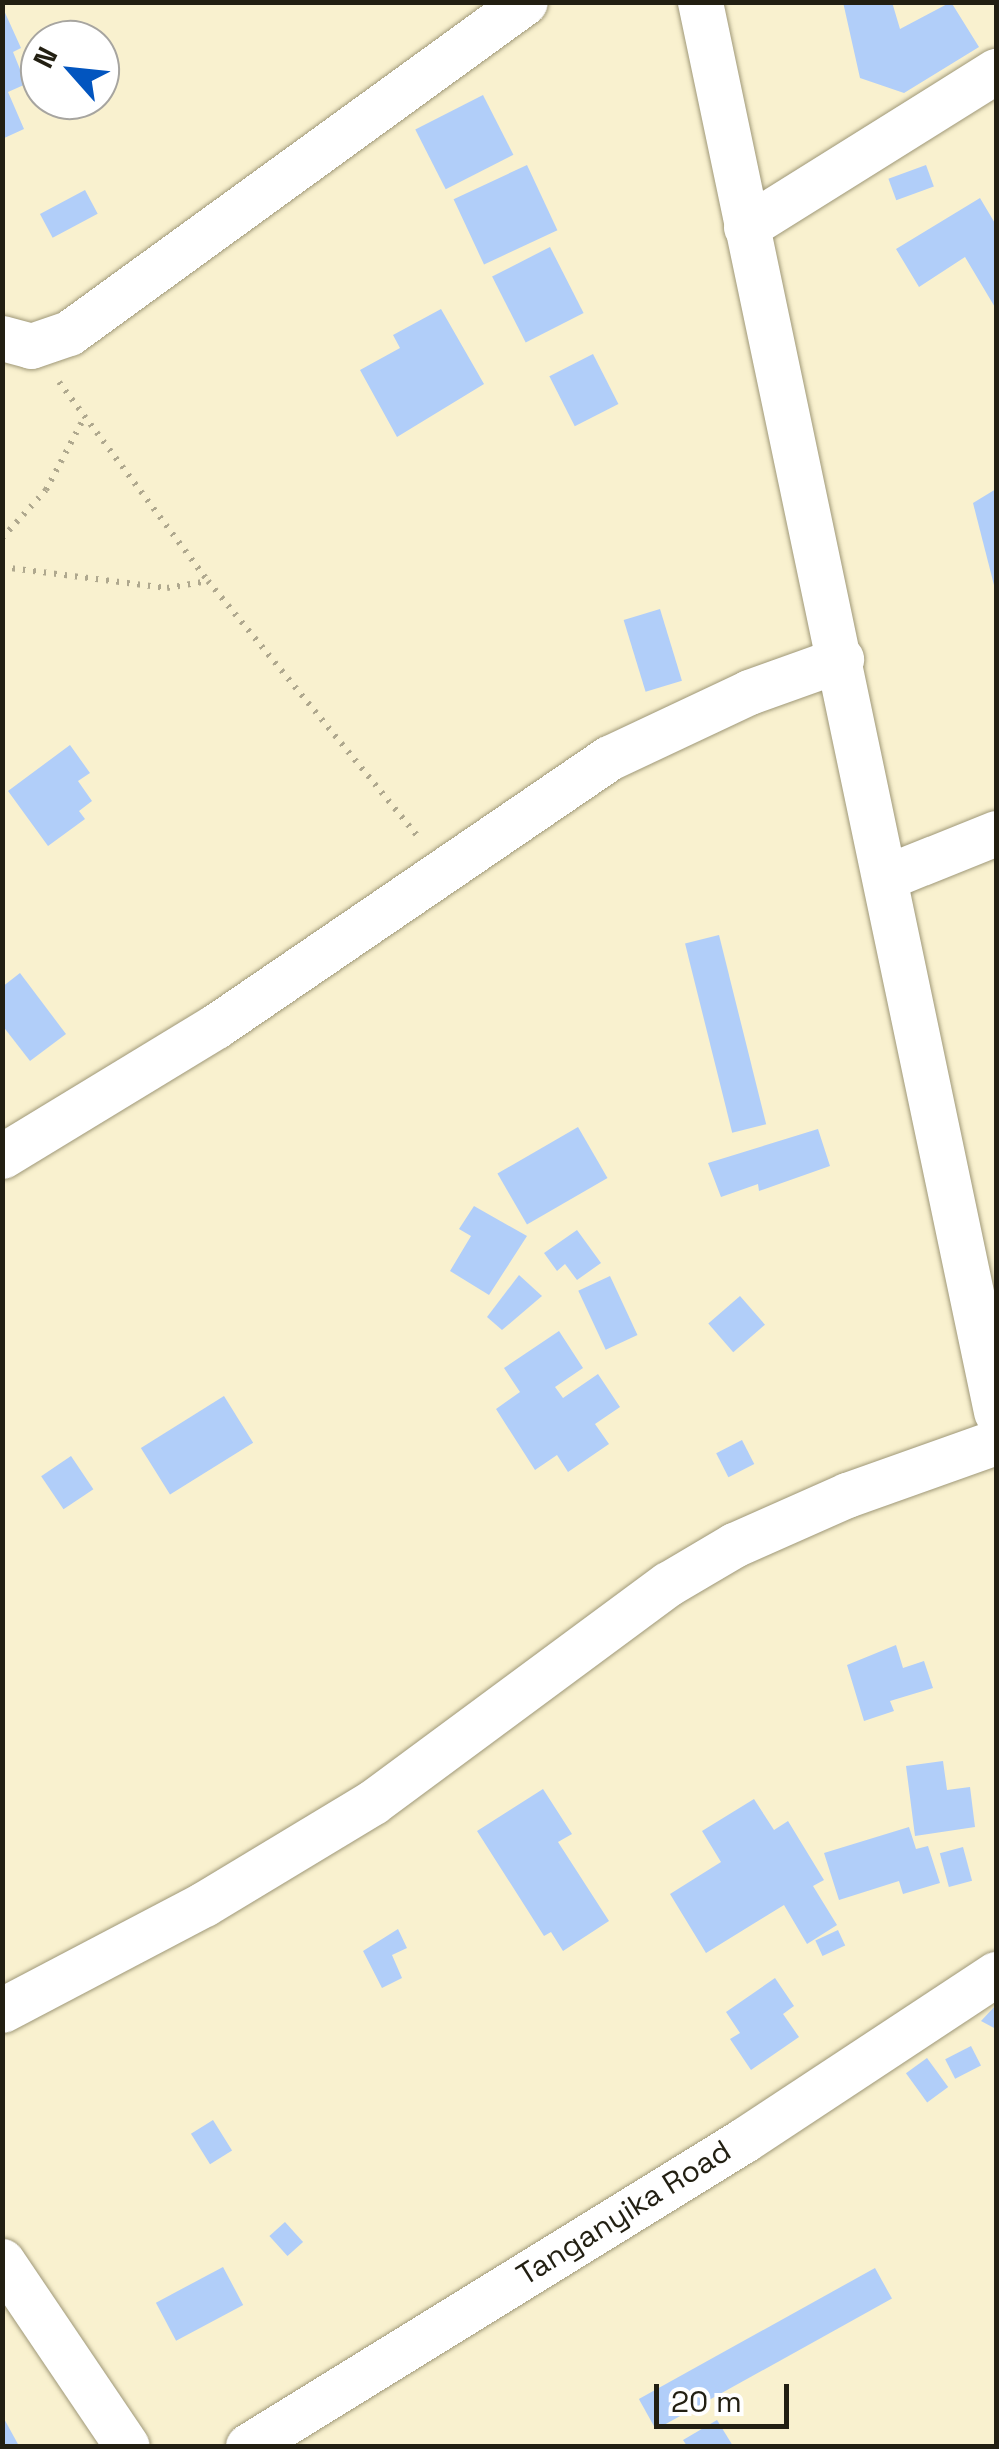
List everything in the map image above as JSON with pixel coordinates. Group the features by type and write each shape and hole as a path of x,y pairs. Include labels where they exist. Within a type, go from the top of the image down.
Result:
{"street":[{"path":"17,342 69,333 526,2"},
{"path":"700,2 889,876 996,1412"},
{"path":"746,227 996,72"},
{"path":"2,1156 216,1026 610,758 749,692 841,659"},
{"path":"889,876 996,833"},
{"path":"2,2010 204,1904 373,1802 668,1584 734,1545 847,1495 996,1442"},
{"name":"Tanganyika Road","path":"248,2446 744,2140 996,1974"},
{"path":"2,2262 127,2446"}],"path":[{"path":"17,342 85,416 208,581 446,870"},
{"path":"2,538 46,490 85,416"},
{"path":"2,568 167,588 208,581"}],"building":[{"path":"843,2 892,2 900,29 951,2 979,47 904,93 860,78"},
{"path":"2,6 20,46 13,52 20,69 20,87 8,92 24,129 2,139"},
{"path":"483,95 513,155 446,189 415,130"},
{"path":"527,165 557,230 484,264 454,199"},
{"path":"926,165 934,187 896,200 888,179"},
{"path":"85,190 98,214 53,238 40,214"},
{"path":"980,198 996,225 996,309 965,257 919,287 896,249"},
{"path":"550,247 584,313 526,342 492,277"},
{"path":"441,309 484,384 397,437 360,370 400,348 393,335"},
{"path":"593,354 618,404 575,426 549,376"},
{"path":"996,489 996,589 995,589 973,503"},
{"path":"660,609 682,681 646,692 624,620"},
{"path":"70,745 90,773 78,781 92,801 79,811 85,819 48,846 8,791"},
{"path":"719,935 766,1124 732,1133 685,943"},
{"path":"20,973 66,1034 30,1061 2,1025 2,987"},
{"path":"578,1127 608,1178 527,1225 497,1174"},
{"path":"818,1129 830,1166 759,1191 758,1184 721,1197 708,1163"},
{"path":"474,1206 527,1236 489,1295 450,1271 471,1236 459,1229"},
{"path":"577,1230 601,1263 577,1280 565,1264 557,1271 544,1253"},
{"path":"519,1275 542,1296 502,1330 487,1317"},
{"path":"610,1276 637,1335 606,1350 578,1291"},
{"path":"740,1296 765,1325 733,1352 708,1324"},
{"path":"559,1331 583,1368 555,1387 563,1398 598,1374 620,1407 595,1424 609,1444 568,1472 557,1455 535,1470 496,1409 520,1392 504,1368"},
{"path":"224,1396 253,1443 170,1495 141,1448"},
{"path":"742,1440 754,1464 728,1477 716,1453"},
{"path":"71,1456 93,1489 64,1509 41,1476"},
{"path":"896,1645 903,1668 924,1661 933,1688 890,1701 894,1711 864,1721 847,1665"},
{"path":"943,1761 947,1790 970,1787 975,1827 915,1836 906,1766"},
{"path":"543,1789 572,1834 558,1842 609,1921 563,1951 551,1932 544,1936 477,1831"},
{"path":"754,1799 774,1830 788,1821 824,1880 813,1886 837,1925 807,1944 784,1905 706,1953 670,1894 721,1862 702,1831"},
{"path":"909,1827 916,1849 928,1846 940,1883 903,1894 899,1881 839,1900 824,1853"},
{"path":"963,1847 972,1881 949,1887 940,1853"},
{"path":"398,1929 407,1948 392,1955 402,1978 382,1988 363,1951"},
{"path":"838,1930 845,1945 823,1956 815,1941"},
{"path":"775,1978 794,2006 783,2014 799,2037 751,2070 730,2039 740,2033 726,2012"},
{"path":"996,2005 996,2029 981,2021"},
{"path":"971,2046 981,2066 955,2079 945,2059"},
{"path":"927,2058 948,2087 927,2102 906,2073"},
{"path":"213,2120 232,2151 210,2164 191,2134"},
{"path":"285,2222 303,2242 287,2256 269,2236"},
{"path":"223,2267 243,2305 176,2341 156,2303"},
{"path":"875,2268 892,2299 656,2430 639,2399"},
{"path":"2,2415 19,2446 2,2446"},
{"path":"717,2420 733,2446 687,2446 683,2440"}]}
